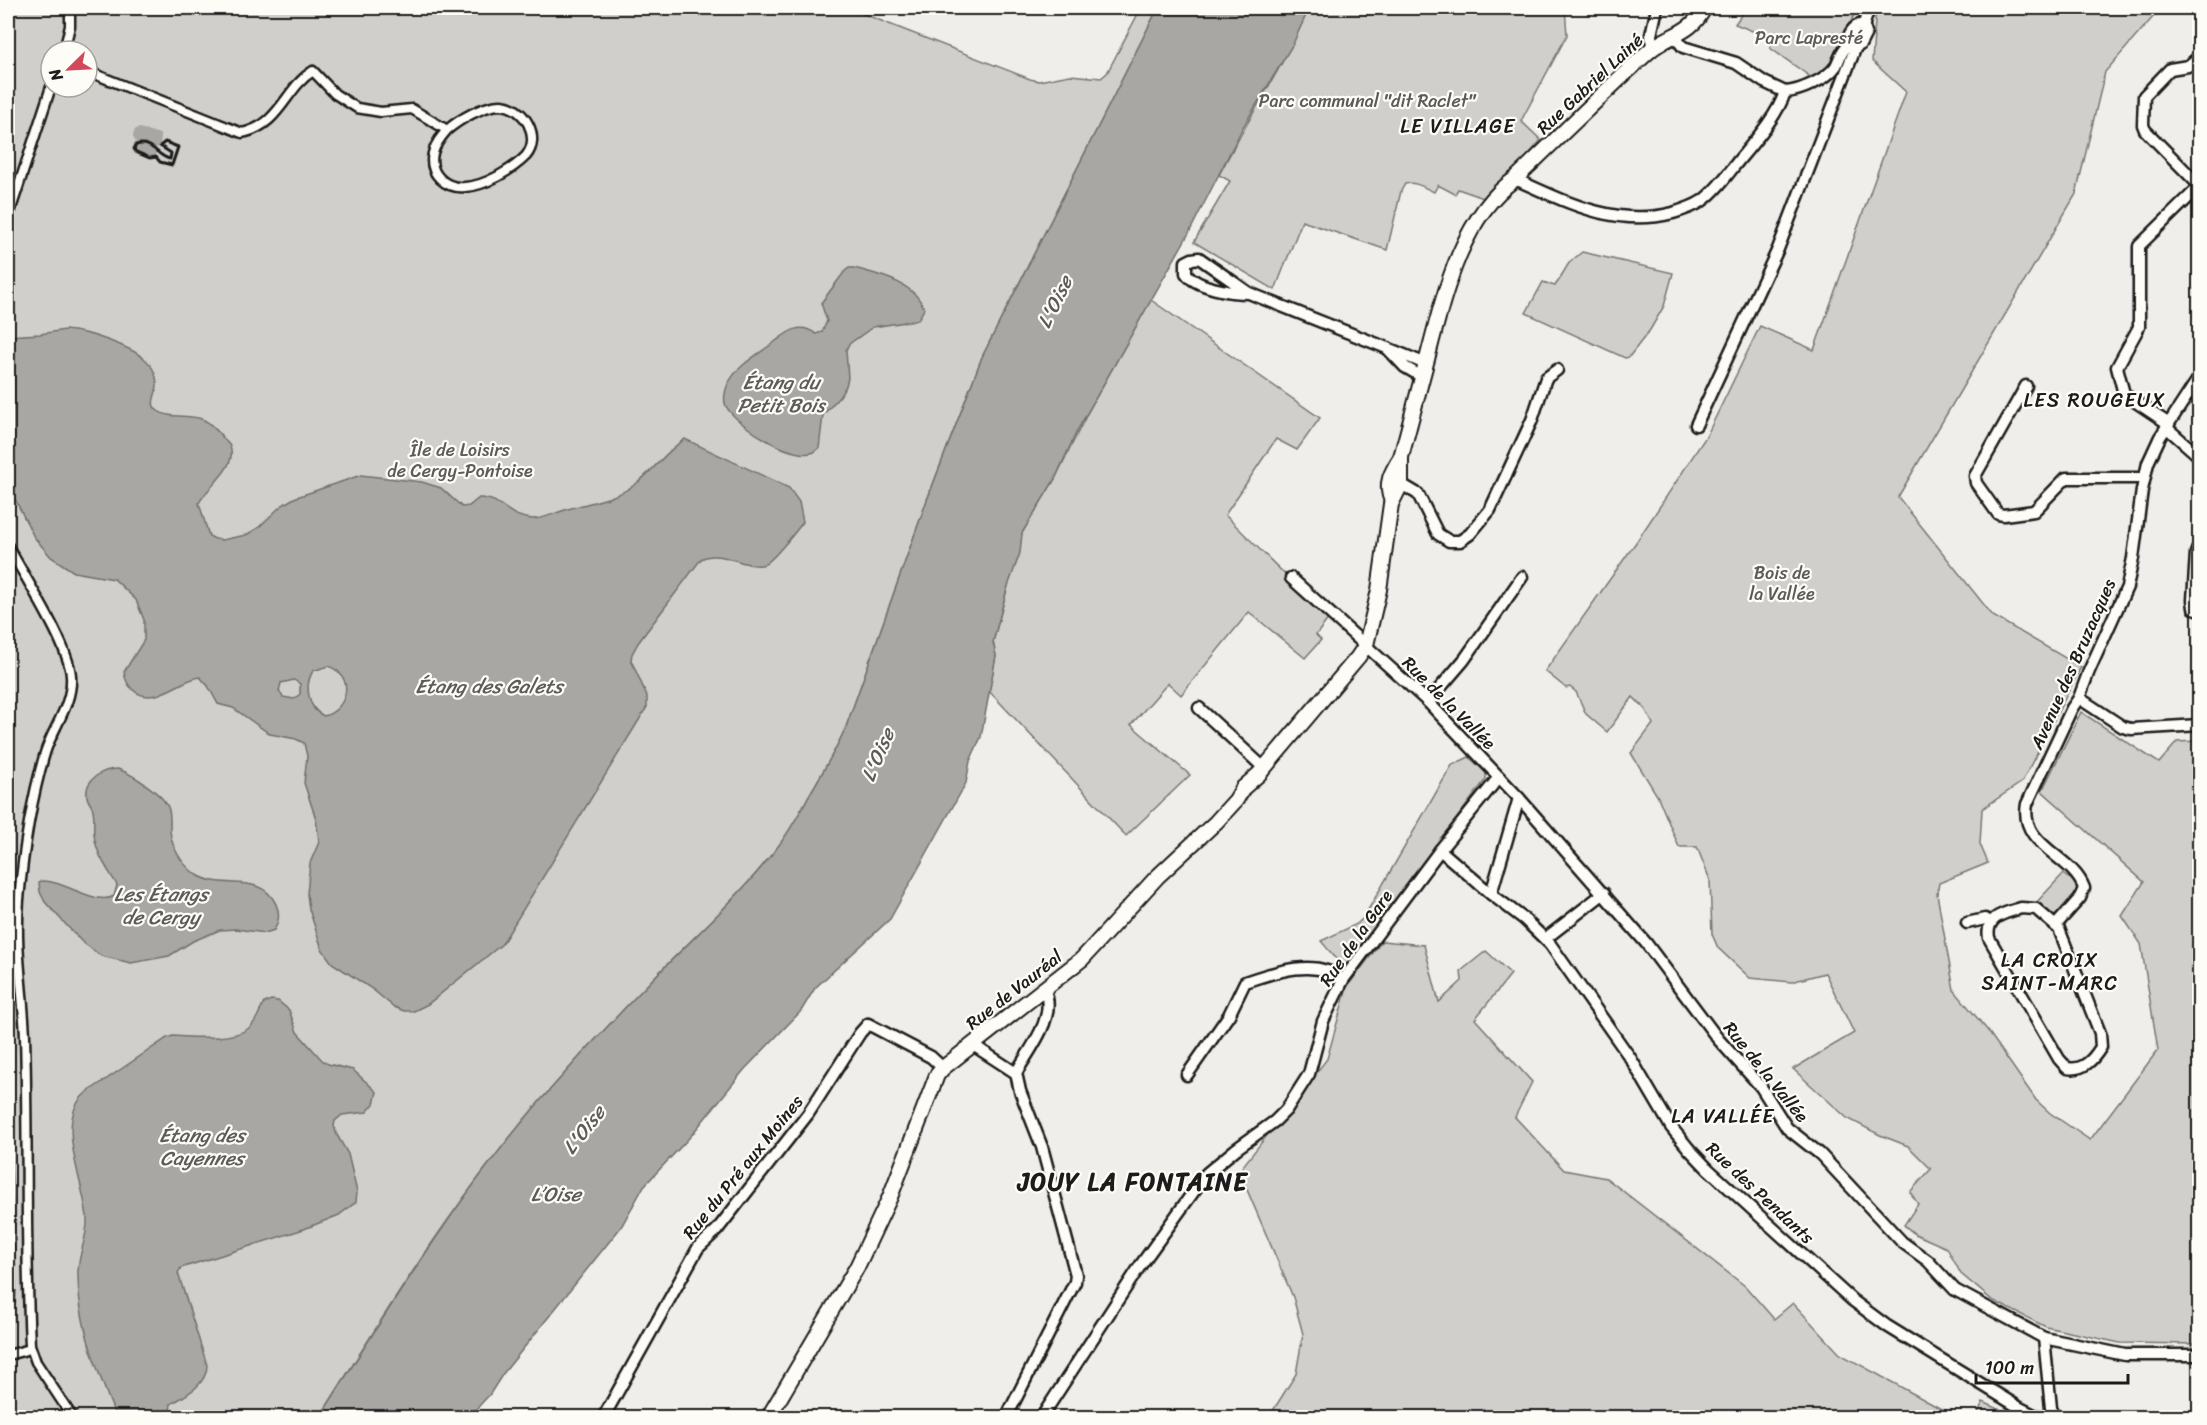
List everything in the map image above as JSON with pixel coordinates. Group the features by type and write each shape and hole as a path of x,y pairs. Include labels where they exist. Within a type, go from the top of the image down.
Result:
{"street":[{"path":"67,39 71,22 70,8"},
{"path":"1652,49 1657,8"},
{"name":"Rue Gabriel Lainé","path":"1366,645 1379,590 1392,501 1401,484 1401,457 1445,291 1454,267 1477,223 1502,190 1652,49 1693,24 1704,8"},
{"path":"1675,37 1683,47 1736,63 1764,82 1785,92 1795,92 1829,73 1837,64 1843,49 1860,45 1866,33 1863,27 1869,8"},
{"path":"1696,425 1778,249 1851,47"},
{"path":"2199,56 2188,66 2170,69 2144,96 2143,125 2146,132 2199,185 2139,246 2139,327 2117,367 2124,394 2168,426 2199,457"},
{"path":"99,76 242,133 256,128 271,118 282,107 303,77 313,71 335,94 357,108 381,112 412,109 447,130"},
{"path":"1515,179 1577,207 1604,214 1645,218 1680,211 1704,199 1717,187 1782,102 1785,92"},
{"path":"8,218 47,99"},
{"path":"508,106 525,119 533,138 525,157 505,171 473,186 455,187 441,181 432,162 437,143 447,130 486,109 508,106"},
{"path":"1249,294 1227,292 1192,280 1186,273 1186,262 1192,258 1199,258 1249,294 1387,348 1405,368 1424,370"},
{"path":"1401,484 1418,494 1438,534 1443,539 1455,542 1466,538 1490,510 1532,420 1546,378 1557,370"},
{"name":"Avenue des Bruzacques","path":"2056,925 2080,898 2084,888 2079,879 2035,838 2026,811 2123,599 2130,578 2144,477 2153,452 2199,376"},
{"path":"2026,386 1975,476 1978,486 1998,514 2031,512 2067,478 2144,477"},
{"name":"Rue Gabriel Lainé","path":"1392,501 1388,485 1390,475 1401,457"},
{"path":"2199,543 2196,553 2193,600 2194,608 2199,610"},
{"path":"8,546 63,650 72,682 70,696 51,735 42,765 27,844 18,912 17,942 25,1035 30,1349 73,1418"},
{"path":"1428,702 1464,660 1522,577"},
{"name":"Rue de la Vallée","path":"1291,578 1428,702 1519,798 1604,893 1660,961 1718,1039 1761,1087 1787,1128 1820,1154 1902,1242 1928,1261 1955,1290 2044,1338 2125,1355 2199,1355"},
{"name":"Rue de Vauréal","path":"768,1418 857,1267 890,1197 937,1075 1082,959 1157,877 1236,800 1366,645"},
{"path":"2079,698 2123,728 2199,725"},
{"path":"1199,708 1264,768"},
{"name":"Rue de la Gare","path":"1041,1418 1140,1266 1207,1173 1286,1110 1309,1074 1323,1021 1343,980 1440,850 1499,777"},
{"path":"1491,894 1519,798"},
{"name":"Rue des Pendants","path":"1440,850 1545,939 1563,961 1631,1059 1671,1127 1708,1168 1852,1300 1875,1318 2020,1408 2034,1415 2050,1418"},
{"path":"1545,939 1604,893"},
{"path":"2027,907 2036,909 2056,925 2102,1039 2101,1047 2096,1054 2083,1067 2075,1069 2067,1068 2059,1059 1991,943 1988,932 1991,921 1998,915 2027,907"},
{"path":"1967,924 1985,919 1991,921"},
{"path":"1187,1075 1229,1015 1245,982 1272,973 1311,968 1332,971 1343,980"},
{"path":"1006,1418 1075,1282 1076,1275 1042,1147 1020,1091 1016,1073 1048,1010 1044,989"},
{"name":"Rue du Pré aux Moines","path":"603,1418 698,1248 717,1230 808,1114 868,1024 931,1057 943,1068"},
{"path":"973,1045 1016,1073"},
{"path":"2044,1338 2050,1418"},
{"path":"8,1356 30,1349"}],"green space":[{"name":"Île de Loisirs de Cergy-Pontoise","path":"8,8 853,8 1039,81 1070,75 1101,78 1107,73 1141,8 1158,8 982,357 927,500 846,727 793,825 746,885 607,1027 509,1138 424,1254 320,1417 8,1417"},
{"name":"Parc communal \"dit Raclet\"","path":"1309,8 1565,8 1567,35 1521,121 1541,140 1508,180 1486,199 1458,189 1455,194 1438,185 1434,192 1416,184 1405,184 1401,191 1387,250 1302,221 1275,290 1194,242 1230,181 1219,175 1288,51"},
{"name":"Parc Lapresté","path":"1746,8 1762,8 1773,13 1776,8 1853,8 1855,13 1834,59 1828,67 1812,78 1770,48 1772,44 1755,32 1735,24"},
{"name":"Bois de la Vallée","path":"1876,8 2161,8 2105,72 2076,194 1898,497 1993,616 2081,667 2022,782 1982,809 1980,844 1988,863 1939,883 1937,894 1954,990 1988,1031 2036,1100 2050,1113 2090,1140 2158,1050 2141,944 2122,916 2144,882 2042,791 2081,712 2159,763 2177,742 2199,741 2199,1344 2120,1343 2046,1327 1992,1300 1961,1274 1947,1248 1915,1234 1904,1225 1918,1204 1910,1192 1931,1169 1908,1146 1847,1118 1793,1069 1854,1033 1825,973 1791,982 1750,978 1718,948 1712,934 1710,880 1697,847 1679,847 1658,797 1631,753 1653,724 1645,709 1633,697 1607,732 1586,714 1576,692 1570,687 1566,688 1545,671 1639,538 1707,435 1760,326 1814,350 1906,92 1872,61"},
{"path":"1582,252 1673,273 1664,306 1650,330 1629,357 1625,358 1526,313 1543,282 1555,286 1569,263"},
{"path":"1151,300 1320,418 1297,450 1276,439 1225,515 1329,618 1316,635 1321,640 1305,658 1249,612 1181,695 1168,683 1131,725 1190,775 1126,836 989,691 996,656 993,642 1022,533 1055,479 1088,412"},
{"path":"1469,757 1486,773 1486,779 1347,966 1343,964 1321,941 1357,924 1364,917 1452,765"},
{"path":"2063,874 2076,882 2079,893 2059,916 2051,918 2035,904"},
{"path":"1382,941 1424,945 1439,1002 1462,981 1461,971 1486,951 1511,974 1475,1019 1532,1082 1515,1117 1564,1170 1606,1178 1745,1286 1774,1319 1793,1303 1840,1354 1956,1417 1269,1417 1296,1374 1303,1334 1293,1297 1239,1171 1327,1059 1347,987"},
{"path":"1983,1402 2017,1417 1976,1417"}],"water":[{"name":"L’Oise","path":"1158,8 1309,8 1293,44 1243,127 1189,233 1077,431 1055,479 1022,533 1020,553 1007,589 993,642 996,656 981,737 970,761 966,783 890,919 815,988 801,1011 744,1070 689,1138 644,1186 621,1227 502,1375 490,1394 469,1417 320,1417 424,1255 509,1138 607,1027 746,885 793,825 846,727 927,500 982,357"},
{"name":"Étang du Petit Bois","path":"849,268 895,281 913,292 924,309 918,320 873,327 849,344 846,350 848,378 846,386 823,415 819,448 811,453 799,453 785,449 755,433 732,414 725,404 727,386 743,365 790,331 800,328 816,334 822,332 827,321 821,303"},
{"name":"Étang des Galets","path":"65,330 77,331 134,351 147,361 156,376 157,385 153,402 158,411 163,414 199,418 221,435 230,446 230,462 199,503 209,536 215,539 222,540 246,535 294,498 361,475 422,482 441,488 462,507 469,506 479,498 487,499 524,518 540,518 619,494 643,478 685,439 789,488 799,502 803,522 765,564 751,565 717,556 701,559 632,654 631,660 647,696 647,707 502,944 428,1004 414,1011 404,1011 394,1007 372,989 332,963 322,949 309,909 307,894 310,863 319,842 316,819 304,783 307,756 304,743 296,739 270,734 233,708 218,704 200,677 157,695 148,696 132,689 126,681 124,672 144,640 144,620 136,600 114,579 74,572 51,557 34,537 8,485 8,336","holes":["328,666 337,670 342,677 346,692 339,706 324,716 314,708 308,690 313,671","294,680 300,684 300,694 294,699 283,697 279,691 281,683"]},
{"name":"Les Étangs de Cergy","path":"118,769 146,785 165,802 170,812 170,830 175,848 194,873 202,878 218,882 256,886 273,898 278,910 274,930 265,933 236,929 220,930 193,941 169,956 131,963 101,956 81,941 45,902 39,883 41,881 59,884 98,898 114,896 117,885 97,848 94,813 87,791 88,785 96,776"},
{"name":"Étang des Cayennes","path":"271,1000 278,1001 289,1010 297,1032 322,1060 328,1064 353,1070 377,1092 374,1104 367,1112 342,1115 335,1121 334,1126 348,1154 357,1192 356,1202 339,1215 304,1229 181,1268 178,1273 207,1365 206,1372 195,1389 171,1404 170,1411 174,1417 116,1417 90,1346 81,1309 78,1265 87,1219 71,1135 76,1105 86,1093 167,1038 173,1036 223,1037 242,1032 254,1023 264,1003"},
{"path":"8,1089 16,1292 15,1303 8,1319"}],"waterway":[{"path":"139,133 156,138 155,143 147,143 145,148 151,151 151,154 139,150 141,141 139,133"}],"railway":[{"path":"165,142 178,147 172,165 160,162 156,157 150,158 134,149 136,145 147,145 170,159 171,153 160,146 165,142"}],"district":[{"name":"LE VILLAGE","path":"1458,126"},
{"name":"LES ROUGEUX","path":"2095,400"},
{"name":"LA CROIX SAINT-MARC","path":"2050,972"},
{"name":"LA VALLÉE","path":"1723,1116"},
{"name":"JOUY LA FONTAINE","path":"1133,1182"}],"water label":[{"name":"L'Oise","path":"1055,302"},
{"name":"L'Oise","path":"878,755"},
{"name":"L'Oise","path":"584,1130"}]}
